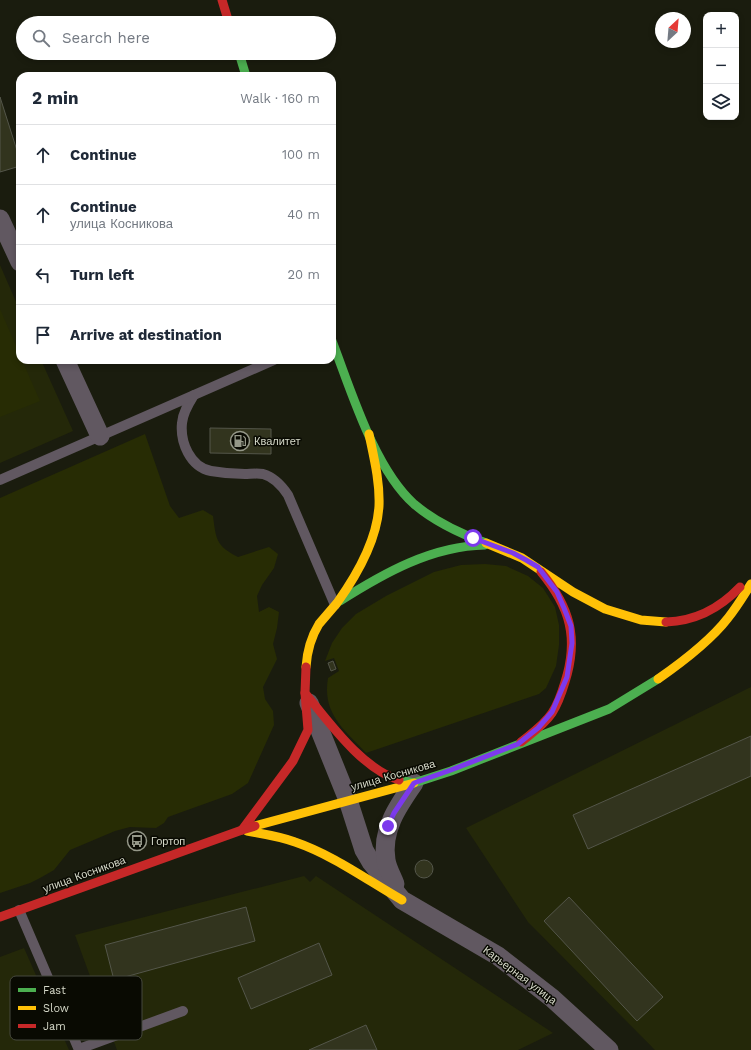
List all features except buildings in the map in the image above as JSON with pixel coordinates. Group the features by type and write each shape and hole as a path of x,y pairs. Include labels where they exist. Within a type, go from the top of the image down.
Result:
{"main road":[{"path":"222,0 227,16"},
{"path":"241,60 245,72"},
{"path":"336,351 369,434 386,466 396,482 409,498 423,511 443,523 473,538 513,553 538,567 595,605 617,614 639,620 680,622 698,617 712,611 751,577"},
{"path":"369,434 378,491 378,516 369,544 351,581 335,605 326,614 312,637 305,665 305,693 308,730 293,761 242,830 276,836 302,844 402,900"},
{"path":"335,605 381,576 443,550 477,544 496,547"},
{"path":"518,744 538,728 552,712 567,677 572,643 571,626 557,592 538,567"},
{"name":"улица Косникова","path":"0,917 242,830 414,783 609,709 645,688 677,666 728,618 751,584"},
{"path":"305,693 351,748 384,774 414,783"}],"street":[{"path":"0,219 16,253"},
{"path":"67,364 100,436"},
{"path":"305,693 348,800 364,850 371,862 402,900"},
{"path":"402,900 386,861 385,843 388,826 394,813 414,783"},
{"name":"Карьерная улица","path":"402,900 498,956 552,998 609,1050"}],"lane":[{"path":"0,480 265,364"},
{"path":"194,395 182,421 183,439 189,455 194,462 209,471 234,474 262,474 273,479 283,488 288,495 335,605"},
{"path":"19,910 47,976"},
{"path":"142,1026 183,1011"},
{"path":"75,1040 79,1050 106,1040"}],"shaded area":[{"path":"0,265 16,302 16,364 43,364 73,431 0,463"},
{"path":"0,309 16,346 16,364 24,364 40,401 0,417"},
{"path":"145,434 170,506 179,518 203,510 213,516 218,541 225,549 238,557 269,547 278,554 274,568 262,585 257,596 259,612 269,607 279,612 273,644 277,659 263,687 265,699 273,711 274,725 248,783 232,794 168,817 164,823 156,828 130,827 115,831 70,850 54,870 30,883 0,893 0,498"},
{"path":"485,564 506,566 528,576 543,588 555,607 559,625 559,645 556,666 546,688 539,694 366,753 336,720 328,702 328,678 339,671 334,658 325,661 332,643 342,628 356,614 386,596 434,572 461,565"},
{"path":"751,687 751,1050 655,1050 528,922 466,828"},
{"path":"304,876 310,882 316,876 553,1033 518,1050 117,1050 113,1040 142,1040 142,976 90,976 75,935"},
{"path":"24,948 36,976 10,976 10,1040 65,1040 69,1050 0,1050 0,957"}],"traffic: fast":[{"path":"241,60 245,72"},
{"path":"336,352 375,450 400,489 414,504 439,522 467,536 486,543"},
{"path":"340,601 391,571 427,556 446,550 485,545"},
{"path":"399,780 414,783 451,771 609,709 658,679"}],"traffic: slow":[{"path":"306,667 307,656 316,629 352,581 365,557 374,532 379,506 379,488 369,434"},
{"path":"486,543 522,558 573,592 605,609 641,620 666,622"},
{"path":"658,679 713,635 731,614 751,584"},
{"path":"255,826 414,783"},
{"path":"247,831 283,838 309,847 350,868 402,900"}],"traffic: jam":[{"path":"222,0 227,16"},
{"path":"521,742 542,725 554,709 560,698 565,682 571,651 571,637 565,611 559,598 541,572"},
{"path":"666,622 687,619 707,612 724,601 740,587"},
{"path":"306,667 305,693 359,755 372,766 399,780"},
{"path":"242,830 293,761 308,730 305,693"},
{"path":"0,917 255,826"}],"place":[{"name":"Квалитет","path":"240,441"},
{"name":"Гортоп","path":"137,841"}],"route":[{"path":"388,826 401,801 414,783 518,744 538,728 552,712 567,677 572,643 571,626 557,592 538,567 513,553 473,538"}]}
